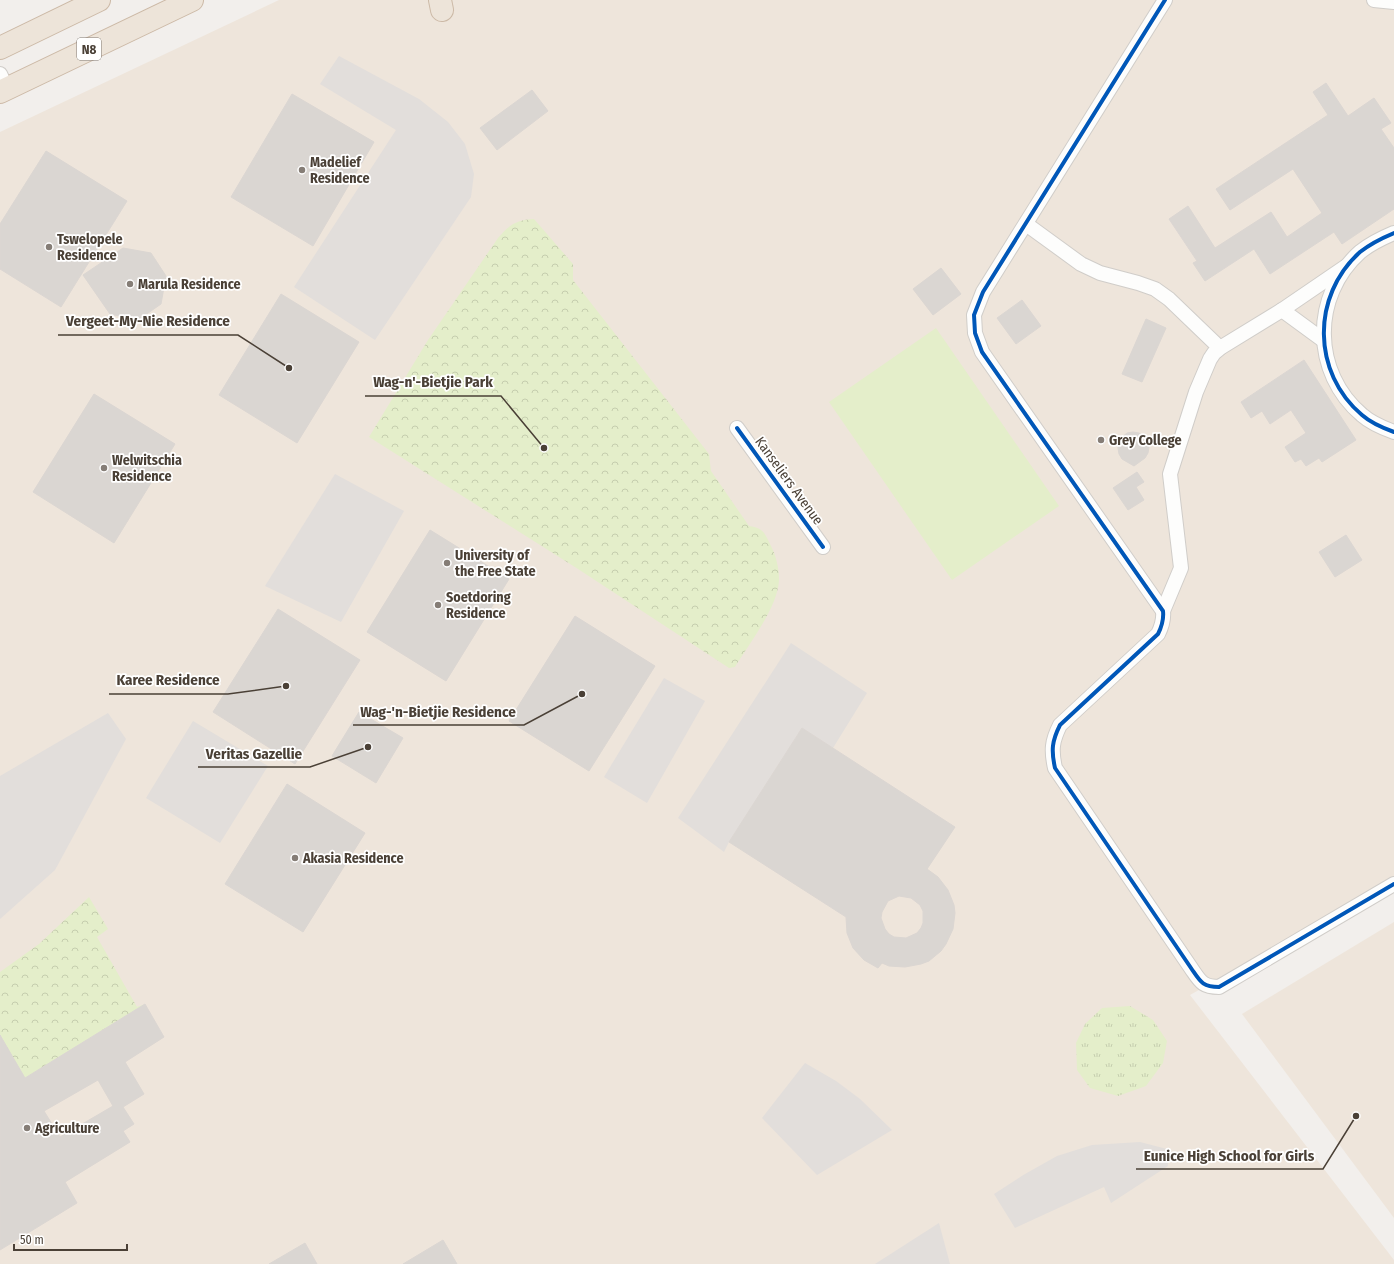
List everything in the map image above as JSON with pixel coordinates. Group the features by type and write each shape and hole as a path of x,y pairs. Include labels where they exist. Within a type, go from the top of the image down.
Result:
{"highway":[{"path":"0,48 98,0"},
{"name":"N8","path":"2,85 192,0"}],"street":[{"path":"1165,0 983,292 974,315 975,332 982,352 1162,611 1164,617 1163,624 1158,634 1060,725 1054,739 1052,754 1055,768 1200,981 1208,987 1219,987 1394,884"},
{"path":"1374,0 1394,2"},
{"path":"1026,224 1081,264 1100,273 1155,289 1169,299 1220,348"},
{"path":"1394,233 1378,240 1360,252 1345,268 1335,284 1328,302 1324,321 1323,340 1329,369 1335,382 1347,400 1363,416 1381,428 1394,432"},
{"path":"1162,611 1181,568 1170,474 1196,392 1210,359 1220,348 1282,310 1345,268"},
{"path":"1282,310 1323,340"},
{"name":"Kanseliers Avenue","path":"737,428 823,547"}],"shaded area":[{"name":"University of the Free State","path":"279,0 1394,0 1394,880 1190,995 1394,1260 1394,1264 0,1264 0,132"},
{"path":"339,56 419,99 448,122 465,144 474,174 471,197 375,340 294,287 396,130 320,84"},
{"path":"335,474 404,511 341,622 265,586"},
{"path":"791,643 867,693 833,748 802,728 724,852 678,818"},
{"path":"664,678 705,701 647,803 604,777"},
{"path":"108,713 126,739 55,870 0,919 0,776"},
{"path":"193,721 268,766 220,843 146,798"},
{"path":"1394,922 1394,1218 1242,1014"},
{"path":"805,1063 836,1081 860,1099 892,1130 817,1175 762,1118"},
{"path":"1140,1142 1167,1149 1168,1166 1111,1203 1104,1187 1015,1228 994,1194 1057,1156 1092,1145"},
{"path":"939,1223 950,1264 875,1264"}],"green space":[{"path":"534,219 573,264 573,280 709,454 711,471 749,526 760,529 766,536 772,548 779,580 774,602 762,625 735,667 729,668 578,569 369,437 428,340 498,238 513,224"},
{"path":"936,328 1059,506 952,580 829,402"},
{"path":"89,897 108,929 97,937 137,1007 145,1004 22,1080 17,1065 0,1038 0,972 39,944"},
{"path":"1130,1006 1153,1020 1167,1041 1163,1063 1146,1086 1118,1096 1090,1088 1077,1070 1076,1043 1085,1024 1102,1008"}],"building":[{"path":"1326,83 1348,116 1374,98 1391,123 1381,129 1394,148 1394,209 1342,244 1334,232 1270,274 1254,249 1205,281 1193,263 1197,261 1169,219 1188,206 1215,248 1271,212 1287,237 1322,213 1293,169 1230,210 1216,189 1328,115 1313,92"},
{"path":"532,90 548,111 497,150 480,128"},
{"name":"Madelief Residence","path":"292,94 374,142 313,246 231,197"},
{"name":"Tswelopele Residence","path":"46,151 127,201 61,307 0,269 0,224"},
{"name":"Marula Residence","path":"123,248 151,253 166,276 161,304 138,320 110,314 83,275"},
{"path":"941,268 961,294 933,315 913,289"},
{"path":"281,294 359,342 297,443 219,395"},
{"path":"1022,300 1041,326 1016,344 997,318"},
{"path":"1146,319 1166,328 1142,382 1122,374"},
{"path":"1304,360 1356,440 1322,462 1319,458 1306,466 1301,459 1295,462 1285,447 1306,433 1291,410 1270,424 1262,411 1251,418 1241,402"},
{"name":"Welwitschia Residence","path":"94,394 175,444 114,543 33,492"},
{"path":"1133,432 1144,436 1149,447 1145,458 1134,466 1122,459 1118,448 1118,442 1122,437 1127,433"},
{"path":"1137,472 1144,482 1136,487 1144,500 1128,510 1113,488"},
{"name":"Soetdoring Residence","path":"430,530 509,579 446,681 367,632"},
{"path":"1346,535 1362,560 1335,577 1319,552"},
{"path":"278,609 360,660 295,764 213,712"},
{"path":"575,616 655,666 589,771 509,721"},
{"path":"359,712 403,738 376,783 332,756"},
{"path":"802,728 955,827 927,869 938,877 948,890 954,905 955,913 953,929 941,951 929,961 905,967 889,966 882,963 878,968 864,960 853,948 847,933 846,917 729,842","holes":["899,896 911,898 920,905 923,911 923,923 921,928 917,933 906,938 894,937 885,929 881,918 882,912 888,901"]},
{"name":"Akasia Residence","path":"287,784 365,833 303,932 225,884"},
{"name":"Agriculture","path":"145,1004 164,1037 125,1062 144,1094 123,1107 134,1124 123,1131 130,1142 65,1182 77,1203 0,1250 0,1035 25,1078","holes":["98,1080 113,1106 60,1137 44,1111"]},
{"path":"443,1240 457,1264 403,1264"},
{"path":"305,1243 317,1264 269,1264"}],"cycle path":[{"path":"1165,0 983,292 974,315 975,333 982,352 1163,611 1161,628 1158,634 1060,725 1055,736 1053,746 1055,768 1197,976 1202,982 1209,986 1219,987 1394,884"},
{"path":"1394,233 1376,241 1364,249 1344,270 1333,290 1326,312 1324,334 1326,357 1334,378 1346,398 1366,418 1377,425 1394,432"},
{"path":"737,428 823,547"}],"place":[{"name":"Madelief Residence","path":"302,170"},
{"name":"Tswelopele Residence","path":"49,247"},
{"name":"Marula Residence","path":"130,284"},
{"name":"Vergeet-My-Nie Residence","path":"289,368"},
{"name":"Grey College","path":"1101,440"},
{"name":"Wag-n'-Bietjie Park","path":"544,448"},
{"name":"Welwitschia Residence","path":"104,468"},
{"name":"University of the Free State","path":"447,563"},
{"name":"Soetdoring Residence","path":"438,605"},
{"name":"Karee Residence","path":"286,686"},
{"name":"Wag-'n-Bietjie Residence","path":"582,694"},
{"name":"Veritas Gazellie","path":"368,747"},
{"name":"Akasia Residence","path":"295,858"},
{"name":"Eunice High School for Girls","path":"1356,1116"},
{"name":"Agriculture","path":"27,1128"}]}
